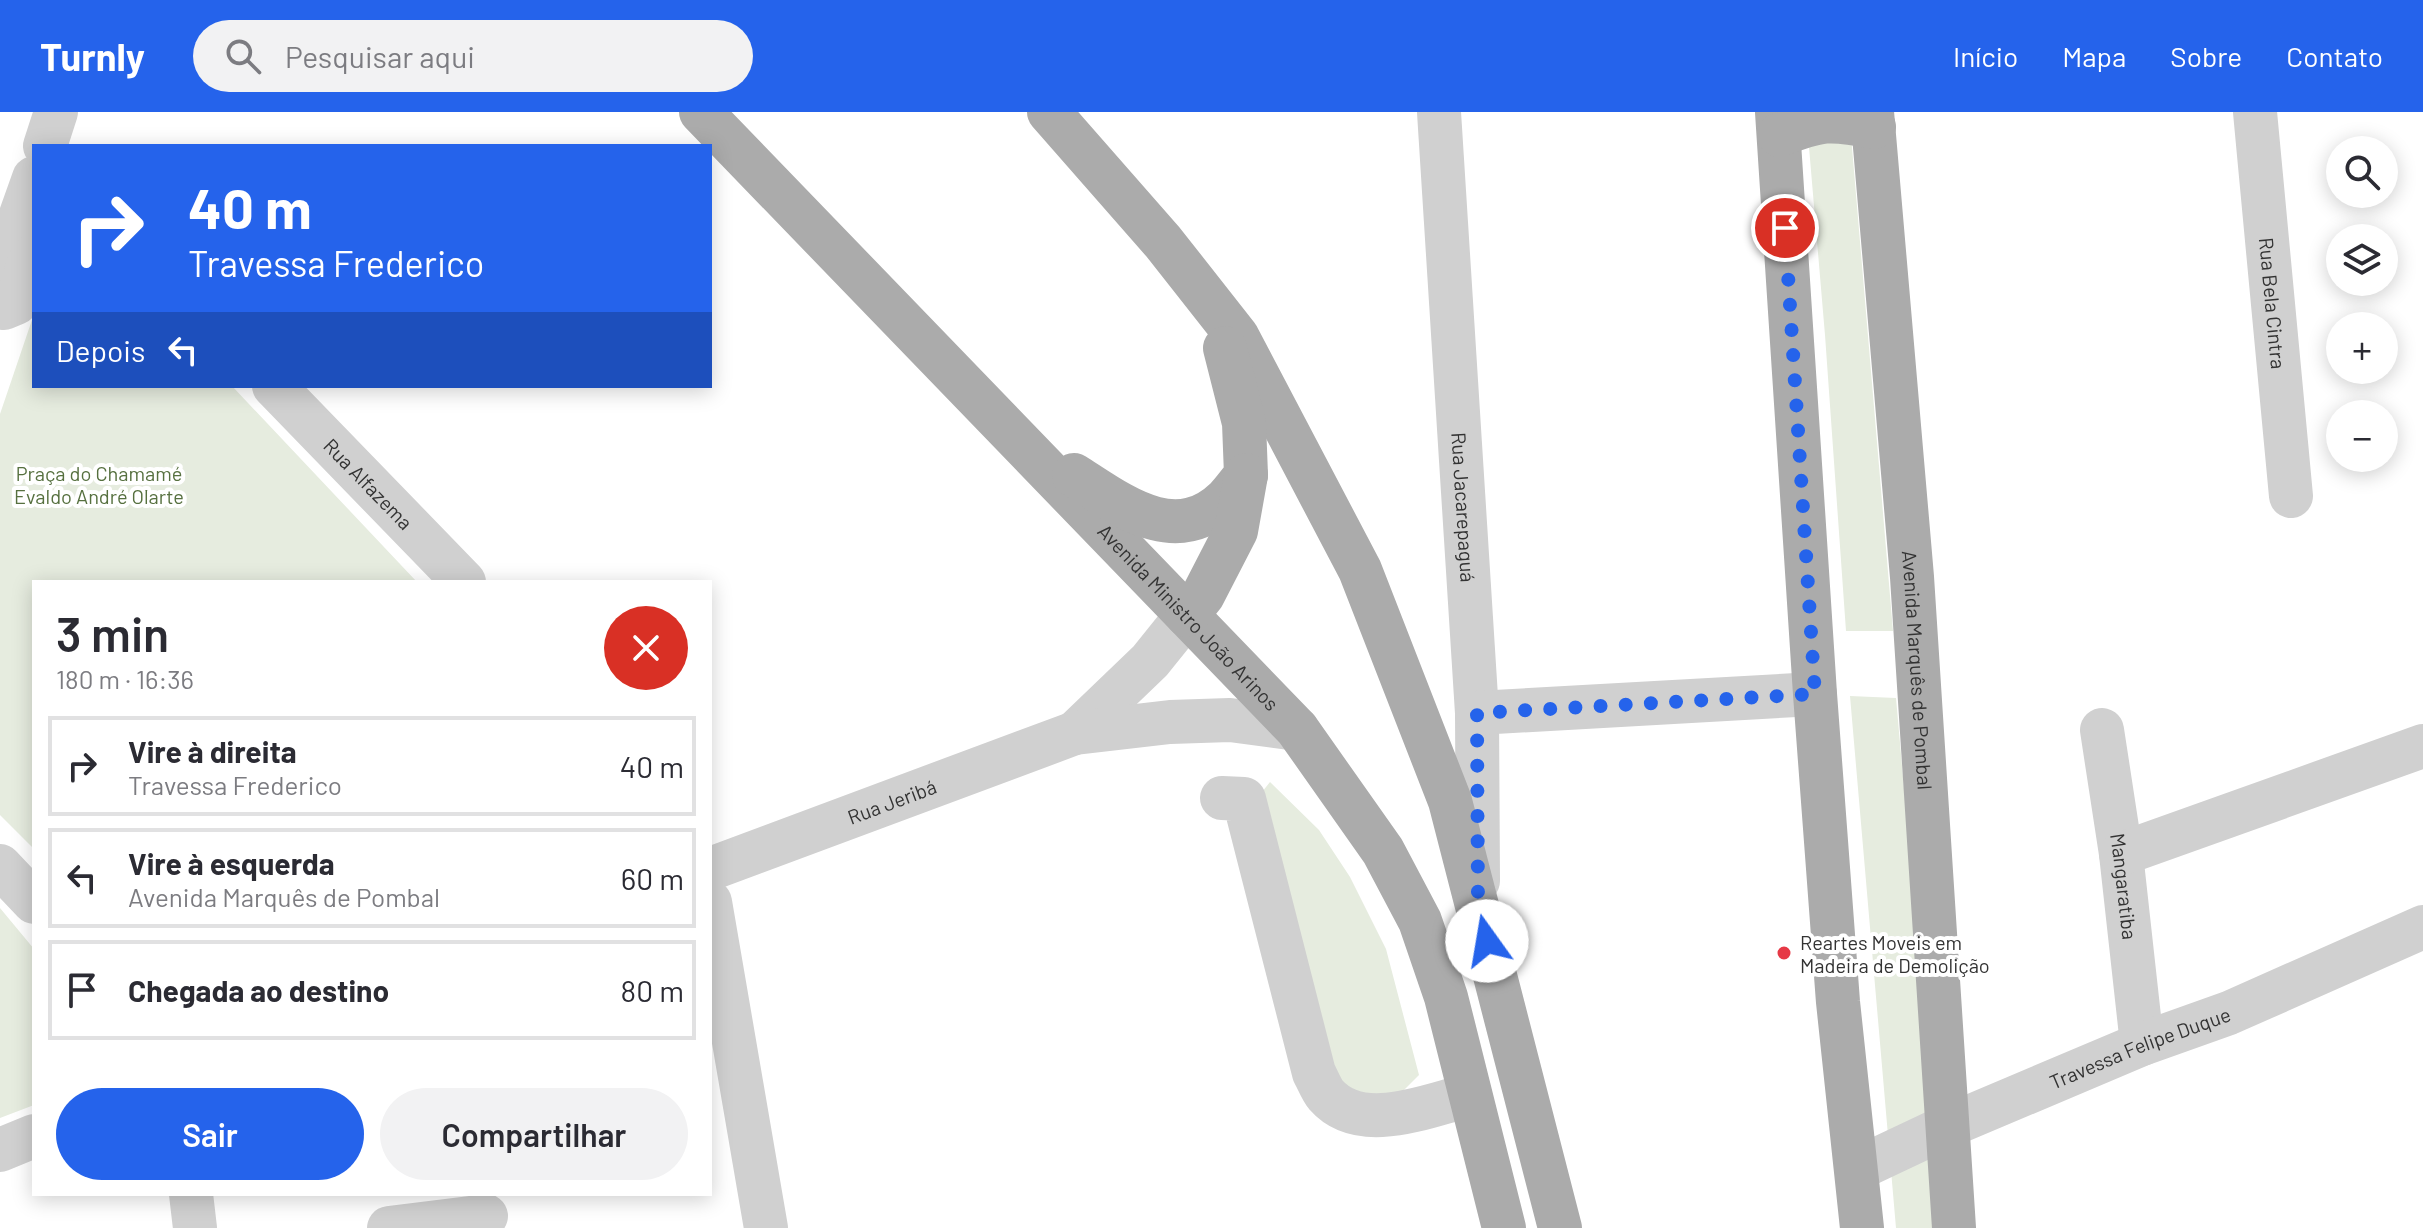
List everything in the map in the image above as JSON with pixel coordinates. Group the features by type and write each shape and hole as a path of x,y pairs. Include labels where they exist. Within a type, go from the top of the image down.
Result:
{"main road":[{"name":"Avenida Ministro João Arinos","path":"701,112 1297,729 1383,851 1420,921 1446,997 1504,1228"},
{"path":"1053,112 1163,242 1237,336 1360,570 1450,801 1560,1228"},
{"path":"1862,1228 1838,1002 1778,123 1873,120"},
{"name":"Avenida Marquês de Pombal","path":"1873,120 1912,577 1954,1228"},
{"path":"1163,242 1223,342 1244,423 1246,475 1236,531 1203,595 1187,615"},
{"path":"1015,437 1140,515 1164,522 1186,521 1207,513 1226,499 1246,475"}],"street":[{"path":"46,144 56,112"},
{"name":"Rua Jacarepaguá","path":"1439,112 1477,713 1478,903"},
{"name":"Rua Bela Cintra","path":"2255,112 2291,496"},
{"path":"32,185 1,298 16,303 32,259"},
{"name":"Rua Alfazema","path":"276,388 462,580"},
{"path":"1075,733 1150,661 1187,615"},
{"path":"1477,713 1815,694"},
{"path":"1075,733 1170,722 1230,720 1297,729"},
{"name":"Mangaratiba","path":"2102,730 2121,854 2142,1044"},
{"name":"Rua Jeribá","path":"718,854 1075,733"},
{"path":"2121,854 2423,746"},
{"path":"1222,798 1244,799 1314,1073 1326,1095 1344,1108 1364,1115 1383,1116 1470,1095"},
{"path":"0,866 32,900"},
{"path":"712,914 766,1228"},
{"name":"Travessa Felipe Duque","path":"1857,1169 1948,1126 2142,1044 2229,1013 2423,927"},
{"path":"0,1150 32,1137"},
{"path":"191,1196 195,1228"},
{"path":"389,1228 486,1216"}],"green space":[{"path":"1806,112 1849,112 1893,631 1846,631"},
{"name":"Praça do Chamamé Evaldo André Olarte","path":"32,320 32,388 234,388 415,580 32,580 32,847 0,815 0,414"},
{"path":"1850,696 1896,698 1943,1228 1896,1228"},
{"path":"1270,782 1319,830 1350,877 1386,949 1419,1075 1403,1091 1378,1096 1354,1093 1337,1079 1258,797"},
{"path":"0,908 32,947 32,1106 0,1118"}],"place":[{"name":"Reartes Moveis em Madeira de Demolição","path":"1784,953"}],"route":[{"path":"1487,941 1478,903 1477,713 1815,694 1785,228"}]}
